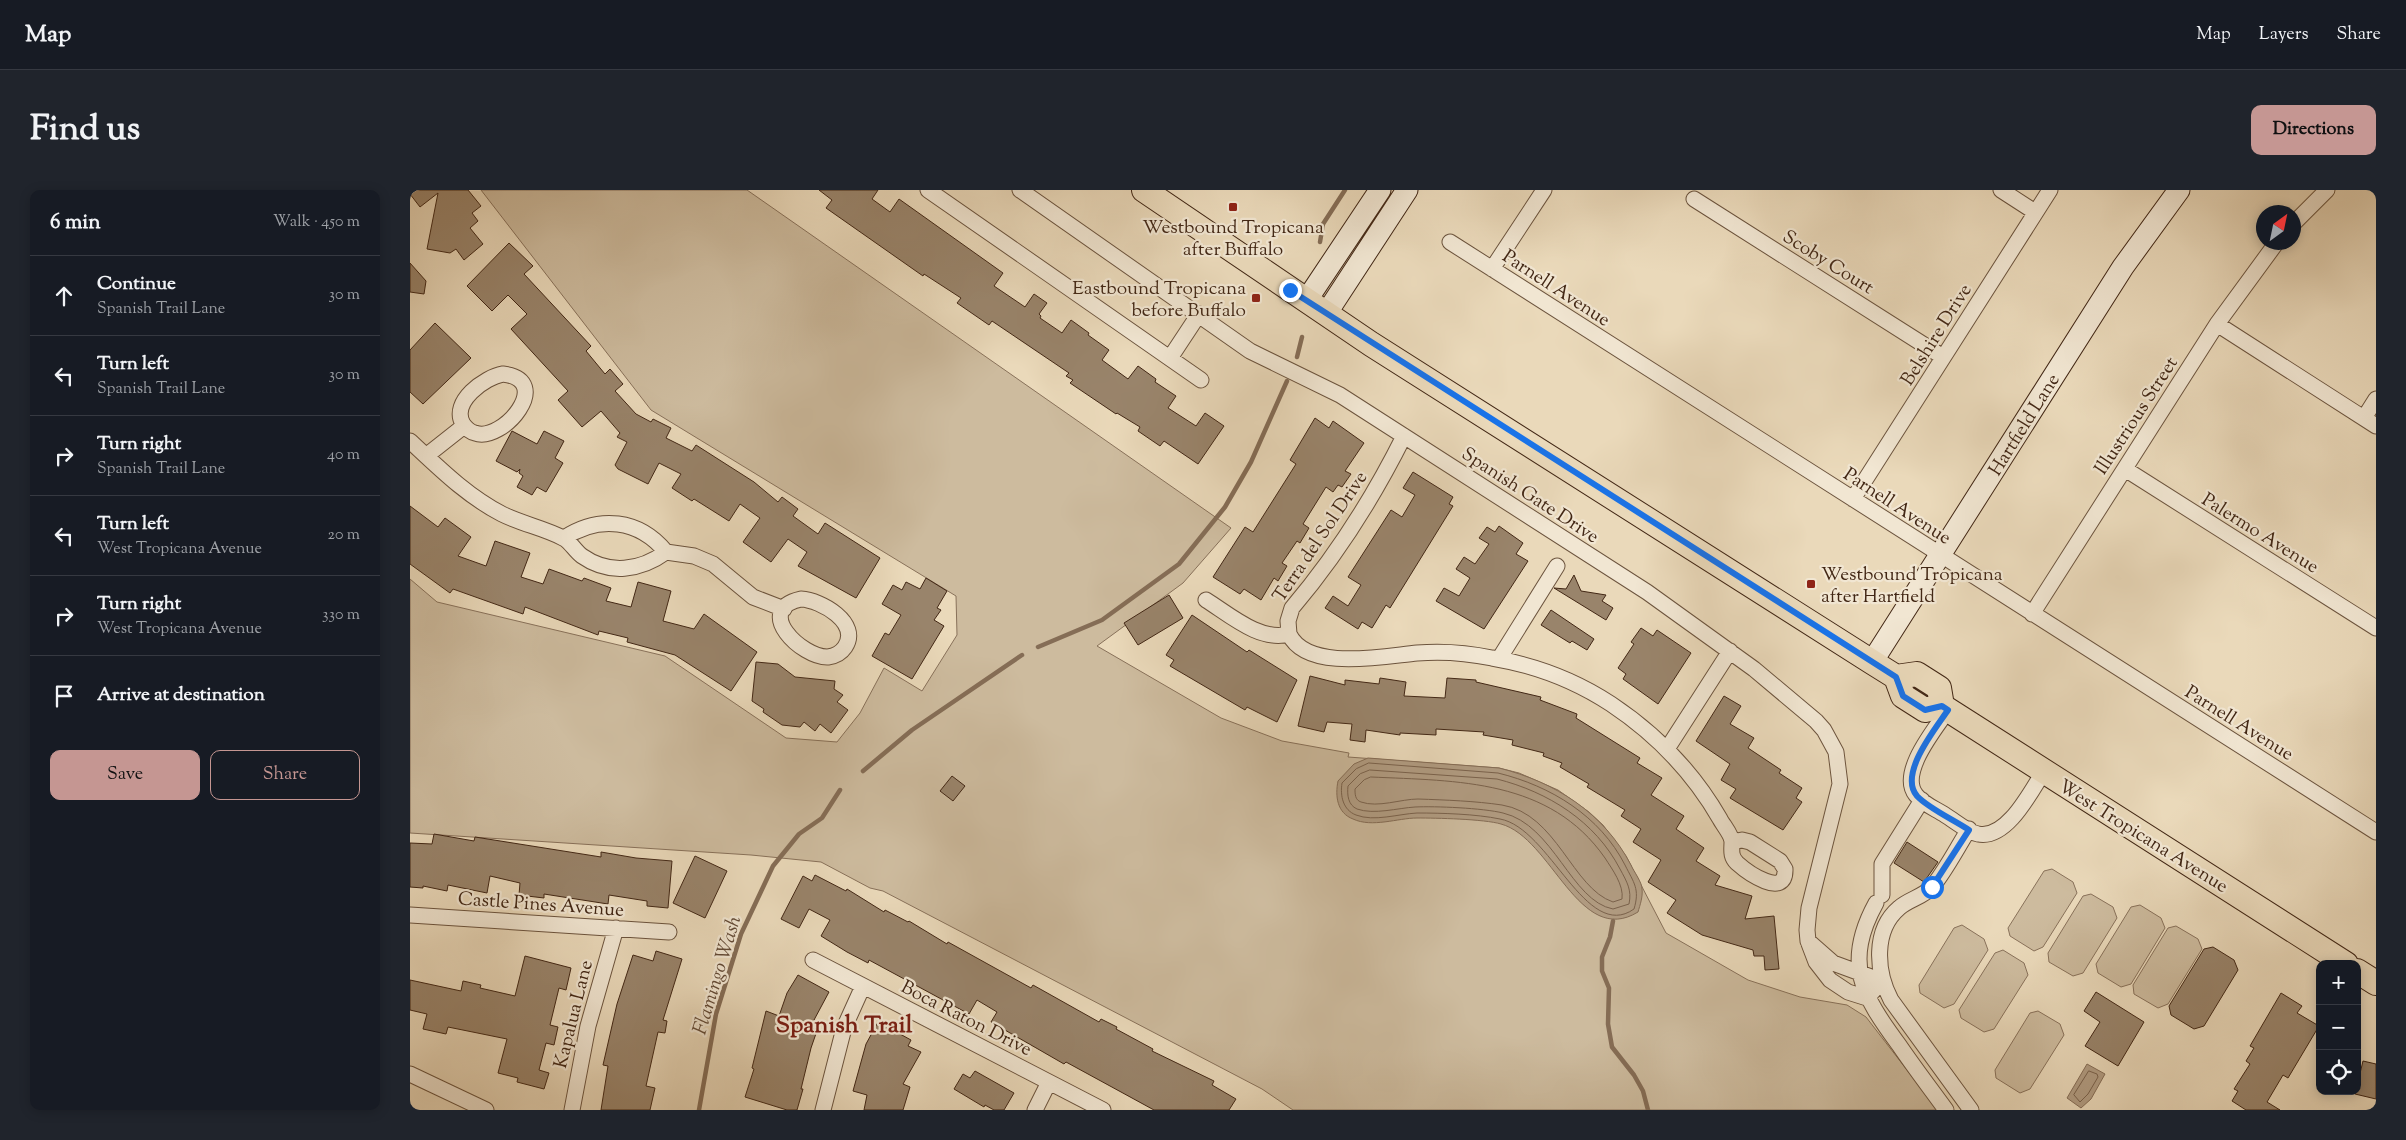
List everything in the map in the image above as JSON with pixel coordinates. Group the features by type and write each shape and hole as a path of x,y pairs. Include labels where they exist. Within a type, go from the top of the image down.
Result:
{"main road":[{"path":"1144,190 1326,314 1896,677 1903,696 1925,710 1945,708"},
{"name":"West Tropicana Avenue","path":"1945,708 2340,960"},
{"path":"2361,974 2376,983"}],"street":[{"path":"928,190 1201,380"},
{"name":"Spanish Gate Drive","path":"1020,190 1250,351 1340,395 1647,592 1730,651 1816,722 1831,741 1839,762 1838,794 1809,908 1808,941 1816,962 1830,980 1848,992 1867,998"},
{"path":"1306,301 1380,190"},
{"path":"1326,314 1407,190"},
{"path":"1492,269 1544,190"},
{"path":"2001,190 2035,212"},
{"name":"Belshire Drive","path":"1853,499 2050,190"},
{"name":"Hartfield Lane","path":"1872,662 2123,267 2179,190"},
{"path":"2301,216 2327,190"},
{"name":"Scoby Court","path":"1694,199 1943,357"},
{"name":"Parnell Avenue","path":"1450,242 2376,832"},
{"name":"Illustrious Street","path":"2032,614 2217,324 2271,250"},
{"path":"1170,358 1199,314"},
{"path":"2217,324 2370,422 2376,399"},
{"path":"510,374 522,382 526,396 522,408 495,430 489,433 476,434 464,426 460,413 464,400 490,378 510,374"},
{"path":"426,456 464,426"},
{"name":"Terra del Sol Drive","path":"1289,634 1288,621 1292,608 1349,534 1404,436"},
{"path":"410,441 456,484 490,507 533,528 564,538 585,558 612,568 624,569 646,564 666,552 694,556 721,569 753,597 784,609"},
{"name":"Palermo Avenue","path":"2125,469 2376,628"},
{"path":"564,538 585,526 597,523 620,523 641,530 659,543 666,552"},
{"path":"1499,659 1557,566"},
{"path":"808,599 838,616 847,626 849,633 846,646 835,655 822,656 791,640 782,629 781,622 784,609 794,600 808,599"},
{"path":"1206,600 1265,635 1281,636 1289,634 1296,645 1308,652 1350,660 1442,653 1499,659 1541,670 1587,690 1629,717 1667,749 1700,787 1732,842"},
{"path":"1667,749 1730,651"},
{"path":"1945,708 1914,766 1912,785 1917,796 1922,800 1969,830 1976,834 1985,834 2006,824 2018,812 2044,771"},
{"path":"1922,800 1882,864 1879,899 1864,929 1860,944 1860,973 1867,998 1877,1015 1946,1110"},
{"path":"1969,830 1932,887 1898,908 1888,924 1880,953 1882,981 1896,1008 1971,1110"},
{"name":"Castle Pines Avenue","path":"410,915 669,932"},
{"name":"Kapalua Lane","path":"572,1110 588,1026 616,928"},
{"path":"1808,941 1833,963 1882,981"},
{"name":"Boca Raton Drive","path":"813,960 1103,1110"},
{"path":"1867,998 1882,981"},
{"path":"823,1110 844,1028 863,986"},
{"path":"410,1074 486,1110"},
{"path":"1035,1110 1048,1082"}],"shaded area":[{"path":"481,190 747,190 1231,528 1183,583 1097,646 1221,718 1282,741 1349,753 1348,757 1499,768 1519,773 1558,790 1589,812 1603,825 1626,856 1666,933 1748,980 1800,997 1847,1005 1866,1017 1938,1110 1293,1110 1262,1089 883,891 870,888 821,862 751,855 410,833 410,579 437,602 665,656 786,738 837,742 860,713 884,668 922,691 957,635 956,596 651,410"},
{"path":"2052,869 2073,882 2077,893 2043,947 2034,951 2010,936 2008,928 2044,871"},
{"path":"2091,894 2113,907 2117,918 2083,973 2073,976 2049,962 2048,953 2083,896"},
{"path":"2140,905 2161,918 2165,928 2131,984 2121,987 2098,973 2096,964 2131,907"},
{"path":"1962,925 1984,939 1988,950 1954,1004 1944,1008 1920,993 1919,985 1954,928"},
{"path":"2176,926 2198,939 2202,949 2168,1004 2158,1008 2134,994 2133,985 2168,928"},
{"path":"2003,950 2024,963 2028,975 1994,1029 1984,1032 1961,1018 1959,1010 1995,953"},
{"path":"2038,1011 2060,1024 2064,1035 2030,1089 2020,1093 1996,1078 1995,1070 2030,1013"}],"water":[{"path":"1368,758 1499,768 1520,774 1558,791 1592,815 1620,846 1642,886 1642,898 1638,912 1617,919 1599,915 1582,904 1536,849 1519,833 1501,824 1472,820 1425,818 1368,823 1353,819 1343,813 1338,803 1338,781 1354,764"},
{"path":"2087,1064 2105,1074 2091,1099 2081,1108 2067,1098"}],"building":[{"path":"410,190 468,190 481,206 472,213 478,221 470,228 483,244 464,260 456,249 450,253 427,249 438,193 420,207 410,194"},
{"path":"819,190 878,190 872,199 890,212 899,199 1003,273 994,286 1025,307 1034,294 1047,303 1039,314 1040,318 1062,333 1071,320 1109,350 1102,360 1128,379 1138,366 1156,379 1155,382 1176,396 1168,408 1196,426 1205,413 1224,426 1198,464 1164,441 1160,446 1138,431 1140,427 1116,414 1070,383 1073,380 1066,376 1069,373 992,321 989,325 957,303 961,298 924,274 923,276 826,208 832,200"},
{"path":"509,243 533,266 524,274 591,346 586,351 605,374 610,369 623,384 615,391 636,414 651,422 653,419 671,428 666,438 692,451 696,445 754,482 778,502 782,497 798,509 793,516 818,534 825,523 880,558 856,598 798,566 807,552 788,539 771,562 743,542 760,518 740,504 729,521 694,499 692,501 672,488 681,474 659,463 648,484 618,469 615,465 627,442 617,437 620,433 601,411 582,427 558,400 568,391 511,329 527,314 508,295 492,311 467,286"},
{"path":"410,263 426,281 424,294 410,292"},
{"path":"435,323 471,358 423,404 410,392 410,350"},
{"path":"1315,418 1329,428 1333,421 1364,443 1345,471 1351,474 1342,487 1338,485 1333,492 1326,487 1303,524 1309,528 1300,543 1297,541 1282,563 1287,566 1278,581 1274,578 1261,600 1244,589 1240,594 1213,577 1245,527 1253,532 1296,464 1290,460"},
{"path":"512,431 537,444 544,431 564,441 555,458 563,463 546,492 537,487 532,495 517,487 523,476 519,473 520,469 517,472 496,461"},
{"path":"1413,472 1453,497 1449,504 1453,506 1390,608 1386,605 1372,628 1362,622 1358,629 1325,608 1333,596 1348,606 1361,585 1348,577 1391,510 1402,517 1415,495 1403,488"},
{"path":"410,506 438,527 445,518 471,537 458,556 486,566 495,541 530,553 521,577 543,584 549,569 582,581 584,578 611,588 606,601 631,607 638,582 671,591 663,621 694,629 704,614 757,652 731,691 675,655 627,642 628,638 599,631 598,635 525,607 523,614 453,589 450,593 410,564"},
{"path":"1499,526 1523,543 1516,554 1528,561 1484,629 1436,601 1444,588 1459,596 1470,578 1456,569 1464,557 1475,564 1489,544 1479,538 1487,527 1495,532"},
{"path":"1574,575 1581,591 1606,595 1602,601 1613,608 1606,620 1554,588 1566,589"},
{"path":"926,578 947,591 937,608 941,610 934,620 944,626 912,679 872,656 885,633 889,635 901,615 882,604 893,585 902,590 906,582 920,589"},
{"path":"1169,595 1183,618 1138,645 1124,623"},
{"path":"1551,610 1594,639 1587,650 1572,641 1570,643 1541,625"},
{"path":"1192,615 1247,652 1249,650 1297,680 1277,722 1247,707 1245,710 1170,666 1174,660 1166,655"},
{"path":"1641,628 1653,636 1657,630 1691,653 1658,704 1623,679 1626,674 1618,668 1634,644 1631,642"},
{"path":"756,662 778,664 795,677 835,681 834,689 843,695 837,702 848,710 831,733 820,724 815,731 804,722 800,727 782,725 763,712 764,709 752,701"},
{"path":"1310,676 1345,685 1345,680 1379,684 1380,678 1406,682 1404,696 1445,698 1447,678 1476,680 1476,682 1541,697 1540,700 1577,714 1576,718 1640,758 1637,763 1662,778 1651,795 1684,816 1676,829 1704,848 1696,861 1720,876 1715,885 1752,896 1745,919 1774,916 1779,969 1765,970 1764,956 1754,956 1753,950 1702,935 1667,913 1676,900 1648,882 1661,860 1633,842 1641,829 1621,816 1625,810 1587,787 1589,784 1560,767 1562,763 1543,756 1544,753 1512,745 1513,740 1483,735 1484,732 1436,729 1436,735 1400,733 1400,735 1366,730 1365,742 1350,740 1352,724 1327,722 1324,732 1298,726"},
{"path":"1724,696 1741,706 1730,724 1754,738 1748,748 1781,770 1779,773 1802,788 1796,798 1802,802 1783,830 1730,798 1736,789 1721,780 1730,764 1696,741"},
{"path":"952,776 965,786 953,801 940,791"},
{"path":"434,834 474,841 475,837 601,857 601,852 636,858 672,861 668,908 647,906 647,901 609,895 608,904 544,894 544,898 519,895 520,883 490,876 487,893 448,885 447,891 423,886 423,888 410,887 410,843 432,844"},
{"path":"1907,842 1938,862 1924,882 1894,863"},
{"path":"695,856 727,871 705,918 673,903"},
{"path":"815,875 846,891 847,889 884,912 885,910 909,921 947,944 948,942 1031,988 1033,985 1099,1022 1101,1019 1117,1027 1116,1029 1153,1049 1152,1051 1214,1081 1212,1085 1236,1099 1229,1110 1154,1110 1066,1062 1064,1064 991,1022 997,1012 977,1000 969,1014 869,960 868,963 847,952 821,936 830,920 809,909 799,928 781,919 803,876 812,881"},
{"path":"2213,947 2234,960 2238,970 2204,1026 2194,1029 2171,1015 2169,1006 2204,949"},
{"path":"656,951 682,959 663,1020 667,1021 665,1033 658,1032 646,1086 655,1088 650,1110 601,1110 608,1066 603,1065 617,1004 633,955 653,961"},
{"path":"525,956 571,968 566,990 559,988 550,1025 558,1027 554,1045 546,1043 539,1070 549,1073 544,1089 517,1082 518,1078 498,1073 507,1039 448,1027 446,1034 423,1029 427,1014 410,1010 410,980 461,991 463,981 481,985 480,988 515,996"},
{"path":"798,975 829,992 814,1020 820,1022 811,1048 797,1110 787,1110 745,1097 754,1069 752,1068 766,1011 779,1016 787,993"},
{"path":"2096,992 2144,1022 2118,1066 2085,1046 2100,1022 2084,1011"},
{"path":"2281,993 2302,1006 2297,1013 2316,1024 2316,1031 2288,1078 2283,1075 2267,1102 2280,1110 2246,1110 2232,1101 2238,1091 2234,1089 2250,1064 2246,1061 2254,1048 2250,1046"},
{"path":"878,1022 911,1040 908,1046 921,1052 903,1084 910,1087 903,1110 864,1110 867,1095 853,1091 866,1044"},
{"path":"2363,1061 2376,1064 2376,1099 2359,1095 2361,1095 2361,1069"},
{"path":"975,1071 1014,1093 1004,1110 994,1110 985,1105 984,1107 954,1089 963,1074 970,1078"}],"waterway":[{"name":"Flamingo Wash","path":"1320,242 1323,224 1345,190"},
{"name":"Flamingo Wash","path":"1297,357 1302,337"},
{"name":"Flamingo Wash","path":"1038,647 1102,620 1179,564 1225,507 1251,462 1287,381"},
{"name":"Flamingo Wash","path":"863,771 912,730 1022,655"},
{"name":"Flamingo Wash","path":"699,1110 716,1014 741,934 773,866 799,834 822,818 840,790"},
{"path":"1613,921 1610,937 1602,957 1602,971 1609,988 1608,1024 1612,1047 1634,1075 1643,1091 1648,1110"}],"place":[{"name":"Westbound Tropicana after Buffalo","path":"1233,207"},
{"name":"Eastbound Tropicana before Buffalo","path":"1256,298"},
{"name":"Westbound Tropicana after Hartfield","path":"1811,584"}],"district":[{"name":"Spanish Trail","path":"844,1024"}],"route":[{"path":"1290,290 1371,344 1896,677 1903,696 1925,710 1942,706 1948,710 1917,758 1912,785 1917,796 1969,830 1932,887"}]}
